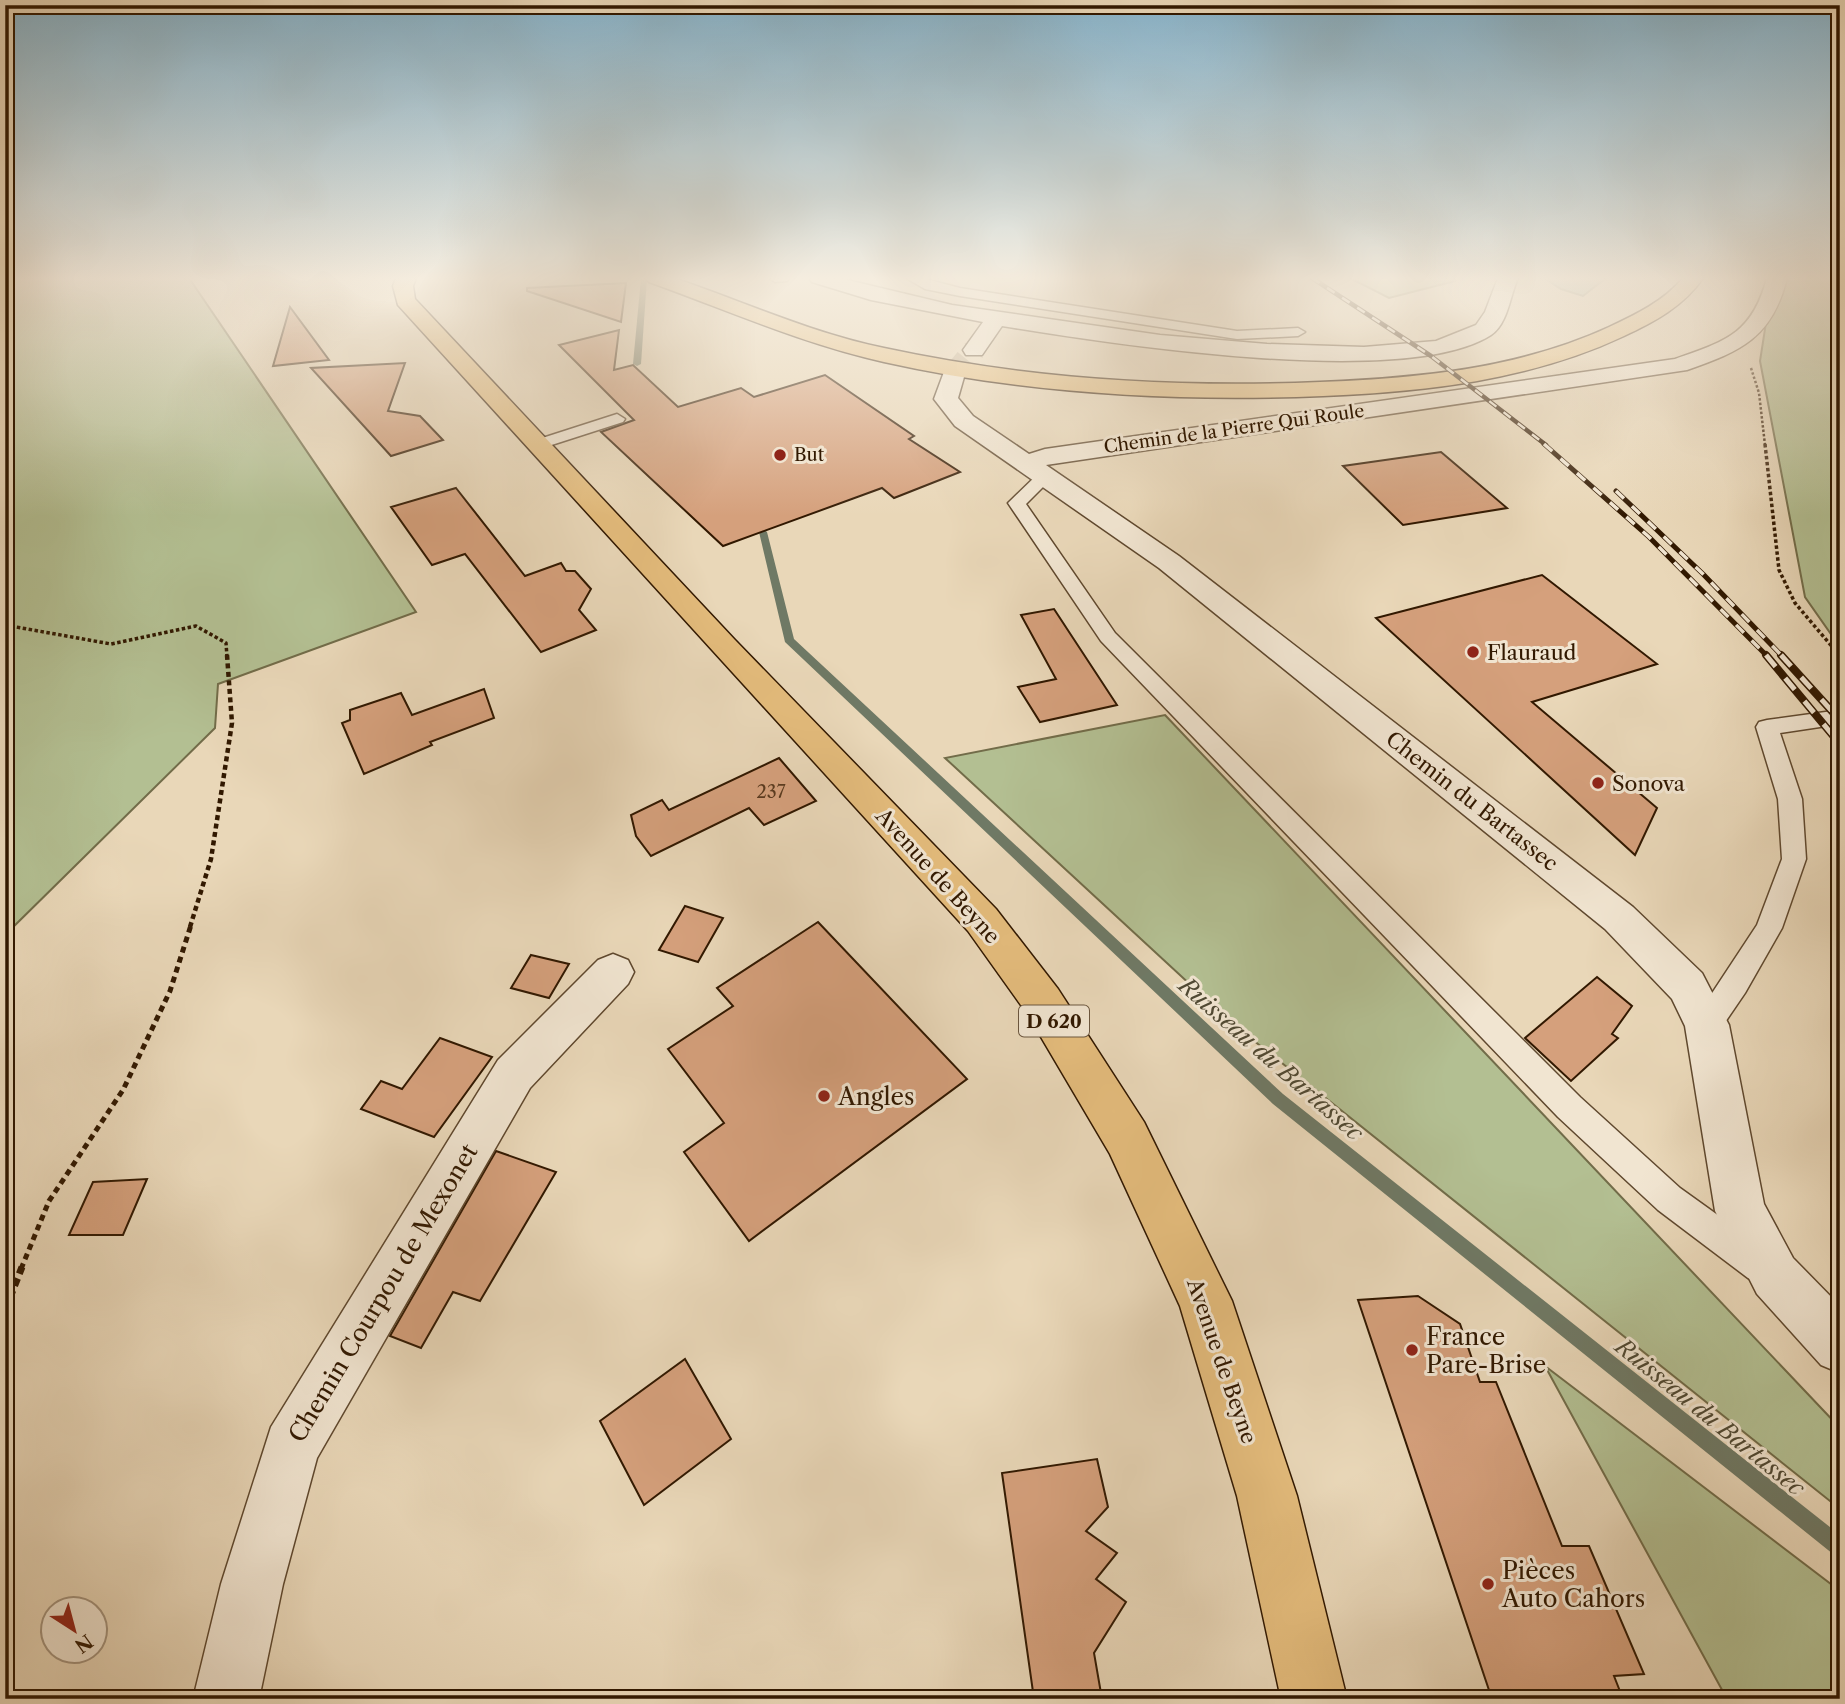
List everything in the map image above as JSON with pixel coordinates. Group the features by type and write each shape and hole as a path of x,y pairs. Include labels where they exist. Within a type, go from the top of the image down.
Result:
{"main road":[{"name":"Avenue de Beyne","path":"459,358 536,445 982,920 1043,1002 1127,1138 1205,1301 1267,1496 1314,1699"},
{"path":"901,358 1032,380 1154,390 1275,392 1384,386 1458,377 1547,358"},
{"path":"981,358 1155,377 1269,378 1363,372 1462,358"}],"street":[{"name":"Chemin de la Pierre Qui Roule","path":"1035,470 1059,455 1679,365 1701,358"},
{"name":"Chemin du Bartassec","path":"952,377 946,399 964,421 1169,562 1619,918 1687,986 1707,1025 1740,1211 1775,1276 1840,1346"},
{"name":"Chemin Courpou de Mexonet","path":"226,1699 252,1584 291,1447 514,1074 613,972"}],"lane":[{"path":"536,445 617,419"},
{"path":"1035,470 1017,503 1108,638 1569,1107 1669,1199 1775,1276"},
{"path":"1707,1025 1769,928 1794,859 1790,799 1767,727 1840,717"}],"path":[{"path":"1741,358 1752,370 1759,393 1779,570 1795,603 1840,656"},
{"path":"5,625 111,645 196,626 226,643 232,723 211,859 170,991 123,1090 48,1201 5,1310"}],"shaded area":[{"path":"5,358 243,358 416,612 218,684 215,728 5,935"},
{"path":"1761,358 1840,358 1840,647 1805,597"},
{"path":"1165,715 1840,1428 1840,1509 1233,1024 945,758"},
{"path":"1545,1366 1840,1591 1840,1699 1727,1699"}],"building":[{"path":"275,358 327,358 329,360 273,366"},
{"name":"But","path":"572,358 616,358 614,370 633,365 678,407 741,388 754,397 825,375 914,436 909,439 960,472 894,498 882,488 723,546 601,432 634,420"},
{"path":"405,363 388,411 420,416 443,440 391,456 311,368"},
{"path":"1441,452 1507,508 1403,525 1343,466"},
{"path":"456,488 525,576 561,563 566,571 575,571 591,589 579,610 596,630 541,652 465,554 432,565 391,507"},
{"path":"1542,575 1657,664 1532,702 1657,808 1635,855 1376,618"},
{"path":"1054,609 1117,705 1040,722 1018,687 1056,679 1021,615"},
{"path":"484,689 494,718 430,742 432,745 364,774 342,723 350,720 350,710 401,693 412,715"},
{"path":"779,758 816,801 764,825 749,808 651,856 636,836 631,815 662,800 669,810"},
{"path":"685,906 723,918 698,962 659,950"},
{"name":"Angles","path":"818,922 967,1079 749,1241 684,1152 724,1123 668,1049 733,1006 717,988"},
{"path":"531,955 569,964 549,998 511,988"},
{"path":"1597,977 1632,1006 1612,1034 1618,1038 1571,1081 1525,1038"},
{"path":"440,1038 492,1057 434,1137 361,1109 381,1081 402,1089"},
{"path":"496,1151 556,1172 480,1301 453,1292 421,1348 390,1336"},
{"path":"147,1179 123,1235 69,1235 93,1182"},
{"path":"1418,1296 1460,1324 1480,1382 1496,1382 1562,1546 1589,1546 1644,1674 1614,1676 1623,1699 1492,1699 1358,1300"},
{"path":"685,1359 731,1439 644,1505 600,1421"},
{"path":"1097,1459 1108,1507 1086,1531 1117,1553 1096,1579 1126,1602 1094,1653 1102,1699 1034,1699 1002,1473"}],"waterway":[{"name":"Ruisseau du Bartassec","path":"637,364 638,358"},
{"name":"Ruisseau du Bartassec","path":"763,532 789,640 1278,1099 1840,1547"}],"tunnel":[{"path":"952,377 968,358"}],"railway":[{"path":"1433,358 1546,445"},
{"path":"1544,444 1649,537 1768,657"},
{"path":"1616,491 1703,574 1783,657"},
{"path":"1766,655 1840,744"},
{"path":"1781,655 1840,720"}],"place":[{"name":"But","path":"780,455"},
{"name":"Flauraud","path":"1473,652"},
{"name":"Sonova","path":"1598,783"},
{"name":"Angles","path":"824,1096"},
{"name":"France Pare-Brise","path":"1412,1350"},
{"name":"Pièces Auto Cahors","path":"1488,1584"}]}
